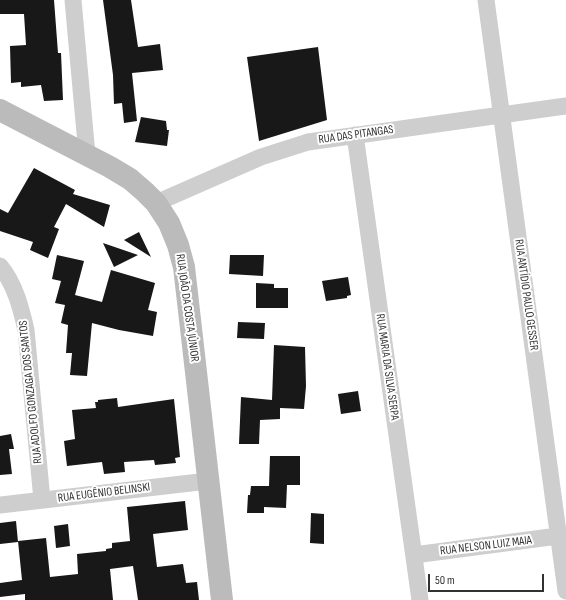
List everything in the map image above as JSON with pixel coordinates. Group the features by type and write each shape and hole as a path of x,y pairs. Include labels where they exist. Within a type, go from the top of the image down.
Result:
{"main road":[{"name":"RUA JOÃO DA COSTA JÚNIOR","path":"0,110 130,179 156,203 169,222 178,245 184,267 222,600"}],"street":[{"path":"73,0 87,155"},
{"name":"RUA ANTÍDIO PAULO GESSER","path":"486,0 566,591"},
{"name":"RUA DAS PITANGAS","path":"156,203 281,150 308,142 566,106"},
{"name":"RUA MARIA DA SILVA SERPA","path":"355,135 420,600"},
{"name":"RUA ADOLFO GONZAGA DOS SANTOS","path":"0,266 13,287 20,306 26,330 42,500"},
{"name":"RUA EUGÊNIO BELINSKI","path":"0,505 208,481"},
{"name":"RUA NELSON LUIZ MAIA","path":"414,555 558,536"}],"building":[{"path":"0,0 54,0 58,53 61,53 63,100 44,101 41,85 21,87 21,82 11,83 10,46 26,45 24,14 0,14"},
{"path":"103,0 131,0 138,47 160,44 163,70 132,73 137,121 124,123 122,103 114,104 113,75"},
{"path":"318,47 327,120 259,141 247,57"},
{"path":"141,117 166,121 167,130 169,130 167,146 135,142"},
{"path":"34,168 75,190 73,194 110,205 104,227 66,204 54,227 59,229 48,258 30,250 33,242 0,231 0,209 8,213"},
{"path":"139,232 151,257 124,240"},
{"path":"103,243 138,255 114,267"},
{"path":"57,255 84,261 75,295 102,302 111,270 155,283 148,310 157,312 153,336 119,330 92,323 87,376 70,375 72,353 66,353 68,325 61,323 65,305 55,303 61,281 52,279"},
{"path":"230,255 264,255 263,276 229,274"},
{"path":"348,277 351,295 347,296 347,298 326,301 322,281"},
{"path":"256,283 274,284 274,288 288,288 288,308 256,308"},
{"path":"238,322 265,323 264,339 237,338"},
{"path":"274,345 305,347 306,386 304,409 280,408 280,419 260,420 259,444 239,444 241,397 272,400"},
{"path":"358,391 361,411 341,414 338,394"},
{"path":"117,398 118,407 174,399 180,457 175,458 176,463 155,465 154,460 124,462 125,472 104,474 102,462 67,466 64,441 75,439 72,410 96,408 95,402 98,402 98,400"},
{"path":"11,434 14,449 9,449 12,474 0,475 0,436"},
{"path":"270,456 300,456 300,485 287,485 286,508 264,507 264,513 247,513 248,495 250,495 251,486 269,486"},
{"path":"185,501 188,530 153,534 157,567 183,564 186,583 197,582 199,600 138,600 133,566 110,569 113,600 25,600 25,594 0,597 0,583 22,580 18,541 46,538 50,577 78,574 77,554 106,551 106,549 112,548 112,543 130,541 127,507"},
{"path":"311,513 324,514 324,544 310,543"},
{"path":"16,521 18,542 0,544 0,523"},
{"path":"68,524 70,546 56,548 54,526"}]}
